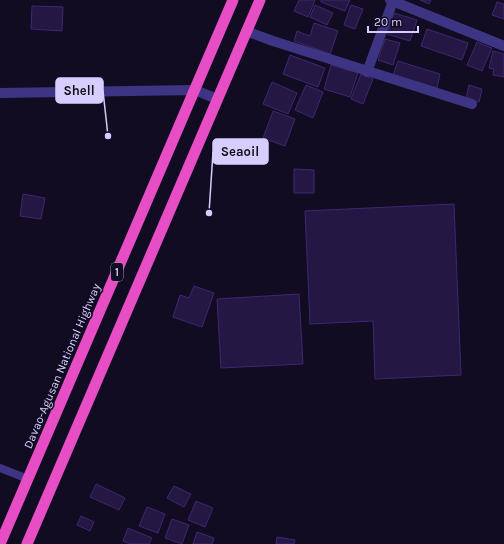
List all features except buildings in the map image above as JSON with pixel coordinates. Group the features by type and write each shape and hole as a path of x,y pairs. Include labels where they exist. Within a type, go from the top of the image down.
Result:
{"highway":[{"name":"Davao-Agusan National Highway","path":"0,544 233,0"},
{"name":"1","path":"27,544 260,0"}],"street":[{"path":"367,72 392,1 504,46"},
{"path":"246,31 367,72 472,104"},
{"path":"0,93 195,90 217,99"}],"lane":[{"path":"0,468 28,479"}],"place":[{"name":"Shell","path":"108,136"},
{"name":"Seaoil","path":"209,213"}]}
